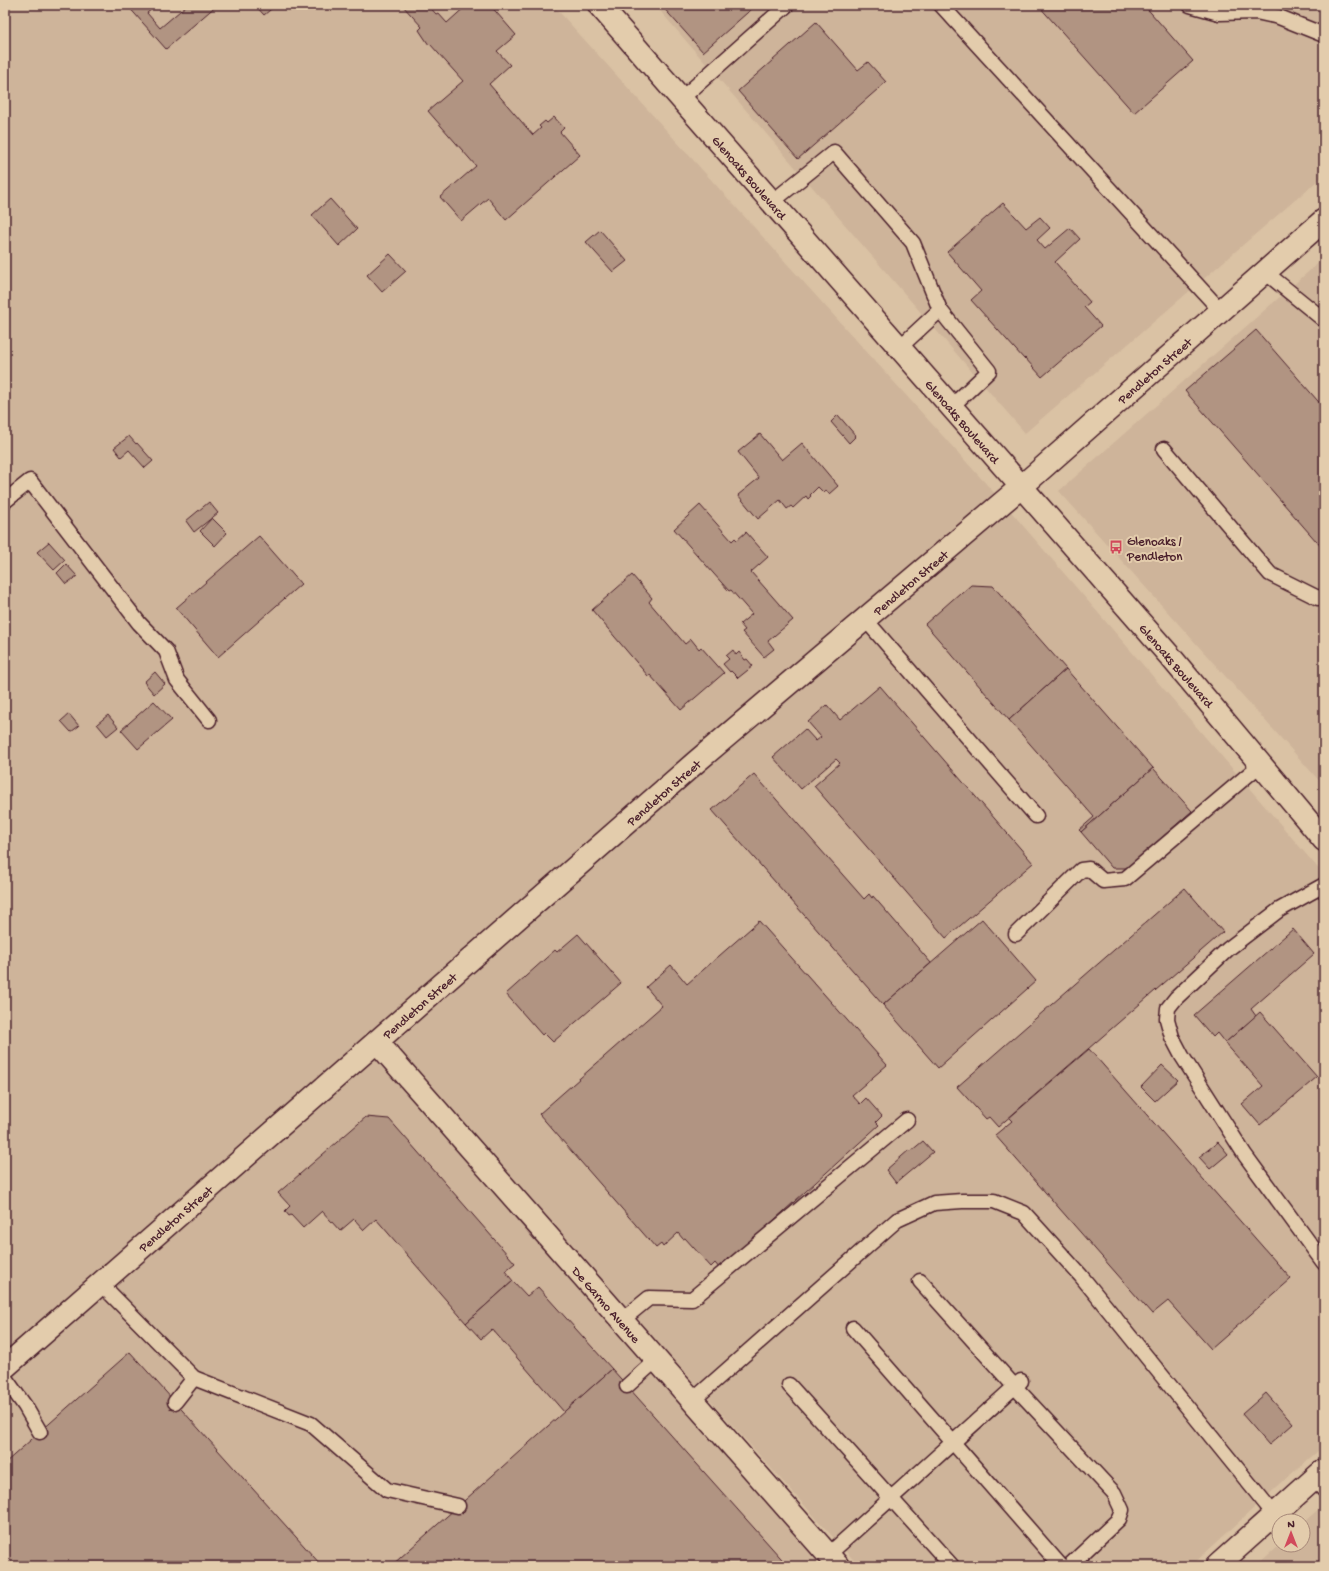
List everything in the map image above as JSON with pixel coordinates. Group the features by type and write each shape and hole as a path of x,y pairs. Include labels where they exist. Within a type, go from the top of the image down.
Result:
{"street":[{"name":"Glenoaks Boulevard","path":"599,5 1169,655 1324,840"},
{"name":"Pendleton Street","path":"5,1367 710,751 1021,487 1324,220"},
{"name":"De Garmo Avenue","path":"376,1042 833,1560"},
{"path":"1275,1513 1321,1480"},
{"path":"1216,1566 1271,1517"}],"lane":[{"path":"681,99 786,5"},
{"path":"941,5 1221,311"},
{"path":"1190,5 1219,13 1256,12 1279,17 1324,34"},
{"path":"772,202 834,152 913,243 940,310 989,371 951,407"},
{"path":"1265,272 1324,320"},
{"path":"899,348 940,310"},
{"path":"1164,449 1270,574 1318,598 1324,596"},
{"path":"5,501 30,481 140,623 166,651 177,680 209,720"},
{"path":"865,619 1036,816"},
{"path":"1016,934 1081,870 1089,869 1103,881 1125,879 1261,764"},
{"path":"1324,885 1279,910 1228,949 1176,998 1168,1008 1166,1019 1172,1038 1182,1056 1245,1155 1324,1263"},
{"path":"621,1320 649,1298 692,1299 907,1120"},
{"path":"692,1401 897,1220 934,1203 994,1201 1024,1213 1081,1276 1273,1513"},
{"path":"920,1281 1019,1384 1114,1492 1122,1510 1119,1519 1069,1566"},
{"path":"100,1283 194,1378 311,1424 387,1490 458,1506"},
{"path":"853,1328 1061,1566"},
{"path":"626,1386 656,1360"},
{"path":"5,1378 25,1406 40,1432"},
{"path":"175,1402 194,1378"},
{"path":"833,1560 891,1498 1019,1384"},
{"path":"789,1385 952,1566"}],"shaded area":[{"path":"5,5 553,5 998,497 5,1359"},
{"path":"655,5 1324,5 1324,175 1025,433"},
{"path":"1324,258 1324,786 1059,491"},
{"path":"1007,507 1324,875 1324,1446 1291,1474 1191,1566 859,1566 390,1045 713,758"},
{"path":"375,1053 821,1566 5,1566 5,1376"},
{"path":"1324,1504 1324,1566 1256,1566 1271,1552 1311,1553 1311,1516"}],"building":[{"path":"127,5 157,5 147,13 160,28 187,5 217,5 166,49"},
{"path":"255,5 276,5 264,15"},
{"path":"402,5 428,5 447,23 467,5 490,5 516,35 497,51 510,65 489,84 533,135 541,128 539,126 545,121 547,123 554,117 564,128 560,132 580,155 506,220 488,198 461,221 440,197 476,166 428,111 463,81 430,44 429,45 419,30 422,27"},
{"path":"661,5 756,5 703,52"},
{"path":"1038,5 1144,5 1193,61 1134,113"},
{"path":"816,22 858,70 868,62 886,82 798,159 738,91"},
{"path":"330,199 357,229 339,246 312,215"},
{"path":"1003,203 1026,228 1040,217 1050,228 1037,240 1045,249 1070,228 1080,239 1055,262 1090,302 1084,307 1101,326 1042,377 971,300 981,291 947,252"},
{"path":"600,230 627,261 613,272 586,242"},
{"path":"390,254 406,271 382,292 367,275"},
{"path":"1256,330 1324,408 1324,550 1185,391"},
{"path":"838,415 856,436 849,443 831,422"},
{"path":"760,434 782,460 802,443 838,486 829,494 826,490 824,493 818,487 808,499 806,496 793,508 791,506 787,509 780,500 758,519 738,495 759,478 738,452"},
{"path":"129,436 153,461 145,468 129,450 121,457 114,448"},
{"path":"209,502 218,513 194,532 186,521"},
{"path":"700,505 732,541 735,538 737,540 746,532 768,557 751,572 793,620 768,641 774,649 764,657 742,632 745,630 740,624 752,614 731,590 729,591 674,529"},
{"path":"212,518 227,533 215,546 200,531"},
{"path":"259,536 301,584 218,657 176,608"},
{"path":"49,542 65,560 54,570 37,552"},
{"path":"66,564 77,576 66,584 57,573"},
{"path":"632,575 652,598 649,602 685,644 691,639 699,649 701,647 724,673 681,710 650,675 648,676 592,610"},
{"path":"971,585 993,586 1066,669 1009,720 925,624"},
{"path":"733,650 736,655 739,652 745,660 747,659 753,666 738,678 723,664 729,659 726,656"},
{"path":"1066,669 1153,768 1081,832 1079,830 1094,817 1009,720"},
{"path":"155,672 165,684 154,694 144,682"},
{"path":"880,686 1033,863 946,938 814,786 840,763 836,759 801,789 773,757 805,729 816,741 821,737 808,722 827,705 840,720"},
{"path":"154,701 172,720 138,749 121,730"},
{"path":"69,714 79,726 71,732 61,721"},
{"path":"108,715 118,727 107,736 97,724"},
{"path":"1153,768 1192,811 1127,868 1112,868 1081,832"},
{"path":"754,774 864,899 869,894 872,898 873,896 931,963 883,1005 712,810"},
{"path":"1185,888 1223,932 998,1127 989,1117 986,1119 957,1087"},
{"path":"982,919 1036,981 938,1068 883,1005"},
{"path":"759,921 887,1065 852,1095 860,1104 866,1098 882,1116 876,1122 879,1125 720,1269 715,1263 711,1267 685,1238 683,1239 678,1233 663,1247 661,1244 656,1248 539,1114 662,1006 646,987 671,965 687,984"},
{"path":"1293,929 1314,954 1251,1009 1256,1016 1225,1043 1217,1033 1213,1037 1194,1015"},
{"path":"578,934 621,983 553,1042 544,1033 542,1035 506,994 555,950 557,952"},
{"path":"1260,1012 1317,1077 1260,1125 1242,1104 1263,1086 1225,1043"},
{"path":"1089,1049 1291,1279 1211,1349 1168,1301 1152,1314 995,1135 1012,1121 1009,1118"},
{"path":"1162,1065 1178,1080 1155,1101 1141,1087"},
{"path":"366,1117 389,1119 515,1263 505,1271 513,1281 466,1323 376,1219 364,1230 354,1219 340,1231 322,1211 303,1228 291,1215 289,1216 285,1211 290,1206 278,1193"},
{"path":"923,1141 933,1152 896,1183 886,1170 909,1150 911,1151"},
{"path":"1218,1142 1228,1154 1210,1169 1199,1157"},
{"path":"513,1281 527,1296 538,1287 612,1369 564,1412 492,1329 481,1339 466,1323"},
{"path":"130,1352 322,1566 5,1566 5,1463"},
{"path":"612,1369 788,1566 391,1566"},
{"path":"1266,1393 1293,1424 1269,1445 1242,1414"}],"place":[{"name":"Glenoaks / Pendleton","path":"1116,547"}]}
